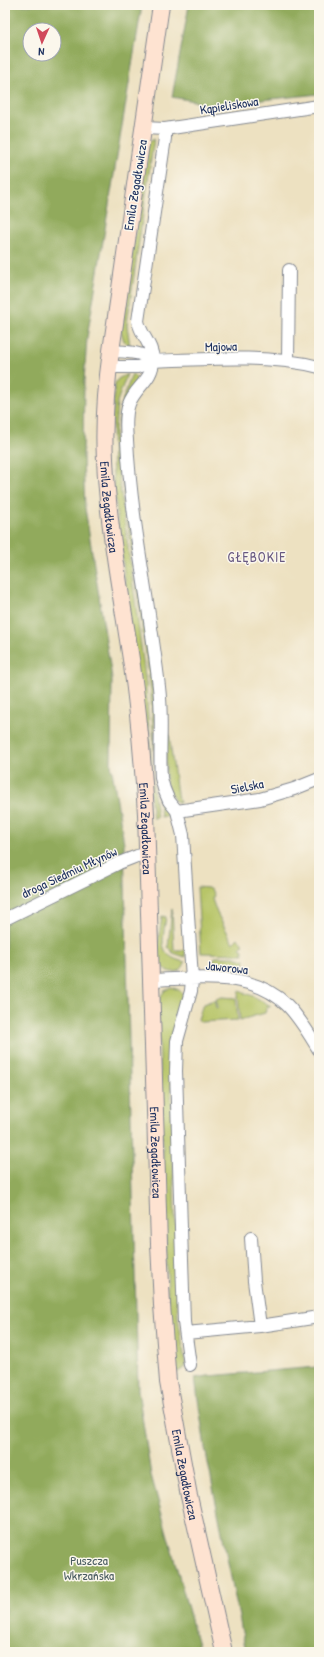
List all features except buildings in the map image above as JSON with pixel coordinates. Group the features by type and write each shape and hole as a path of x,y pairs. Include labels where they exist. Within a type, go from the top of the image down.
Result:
{"main road":[{"name":"Emila Zegadłowicza","path":"161,5 110,351 106,390 105,459 112,534 138,715 143,765 159,1244 168,1382 190,1496 224,1652"}],"street":[{"name":"Kąpieliskowa","path":"144,128 165,129 319,106"},
{"path":"165,129 165,138 138,321 152,350 153,361 151,374 131,398 128,405 126,438 134,508 160,688 161,778 169,801 177,811 183,835 192,979 191,991 177,1041 176,1071 184,1322 190,1365"},
{"path":"288,361 289,270"},
{"name":"Majowa","path":"110,351 138,353 147,356 153,361"},
{"name":"Majowa","path":"109,366 138,367 153,361 258,359 288,361 319,367"},
{"name":"Sielska","path":"177,811 260,799 294,789 319,779"},
{"name":"droga Siedmiu Młynów","path":"5,919 119,863 147,854"},
{"name":"Jaworowa","path":"150,980 226,978 242,980 258,985 269,991 287,1005 295,1014 319,1050"},
{"path":"252,1238 254,1281 260,1326"},
{"path":"186,1333 260,1326 319,1317"}],"green space":[{"name":"Puszcza Wkrzańska","path":"5,5 142,5 87,338 84,381 83,457 85,508 112,678 111,764 124,843 138,1390 151,1475 200,1652 5,1652"},
{"path":"189,5 319,5 319,94 204,106 194,101 172,97"},
{"path":"154,139 128,316 127,325 130,346 124,341 121,332 148,143"},
{"path":"127,374 117,402 115,433 118,471 146,683 152,779 157,818 153,818 113,480 112,422 115,383 118,379"},
{"path":"132,374 137,380 122,407 120,439 125,489 153,684 155,752 159,787 163,802 169,815 161,817 155,761 150,683 124,495 119,443 119,422 121,404"},
{"path":"166,734 169,734 177,794 180,803 174,800 166,784"},
{"path":"197,887 208,888 212,891 214,895 212,899 217,913 233,943 238,938 243,945 240,948 243,950 243,954 201,953"},
{"path":"172,909 174,950 185,950 185,957 173,953 168,947"},
{"path":"162,916 166,917 163,939 165,951 169,956 185,962 183,967 176,972 167,971 163,968 157,956"},
{"path":"215,957 234,957 245,960 244,965 213,962"},
{"path":"171,987 179,990 184,995 170,1048 178,1317 186,1367 174,1374 169,1332 158,1003 164,991"},
{"path":"239,991 253,996 271,1006 267,1006 265,1013 240,1020"},
{"path":"222,997 236,998 238,1020 200,1022 198,1019 203,1004 214,1000 216,1008 218,1007 216,999"},
{"path":"317,1367 319,1370 319,1652 246,1652 205,1448 195,1378"}],"district":[{"name":"GŁĘBOKIE","path":"257,556"}]}
